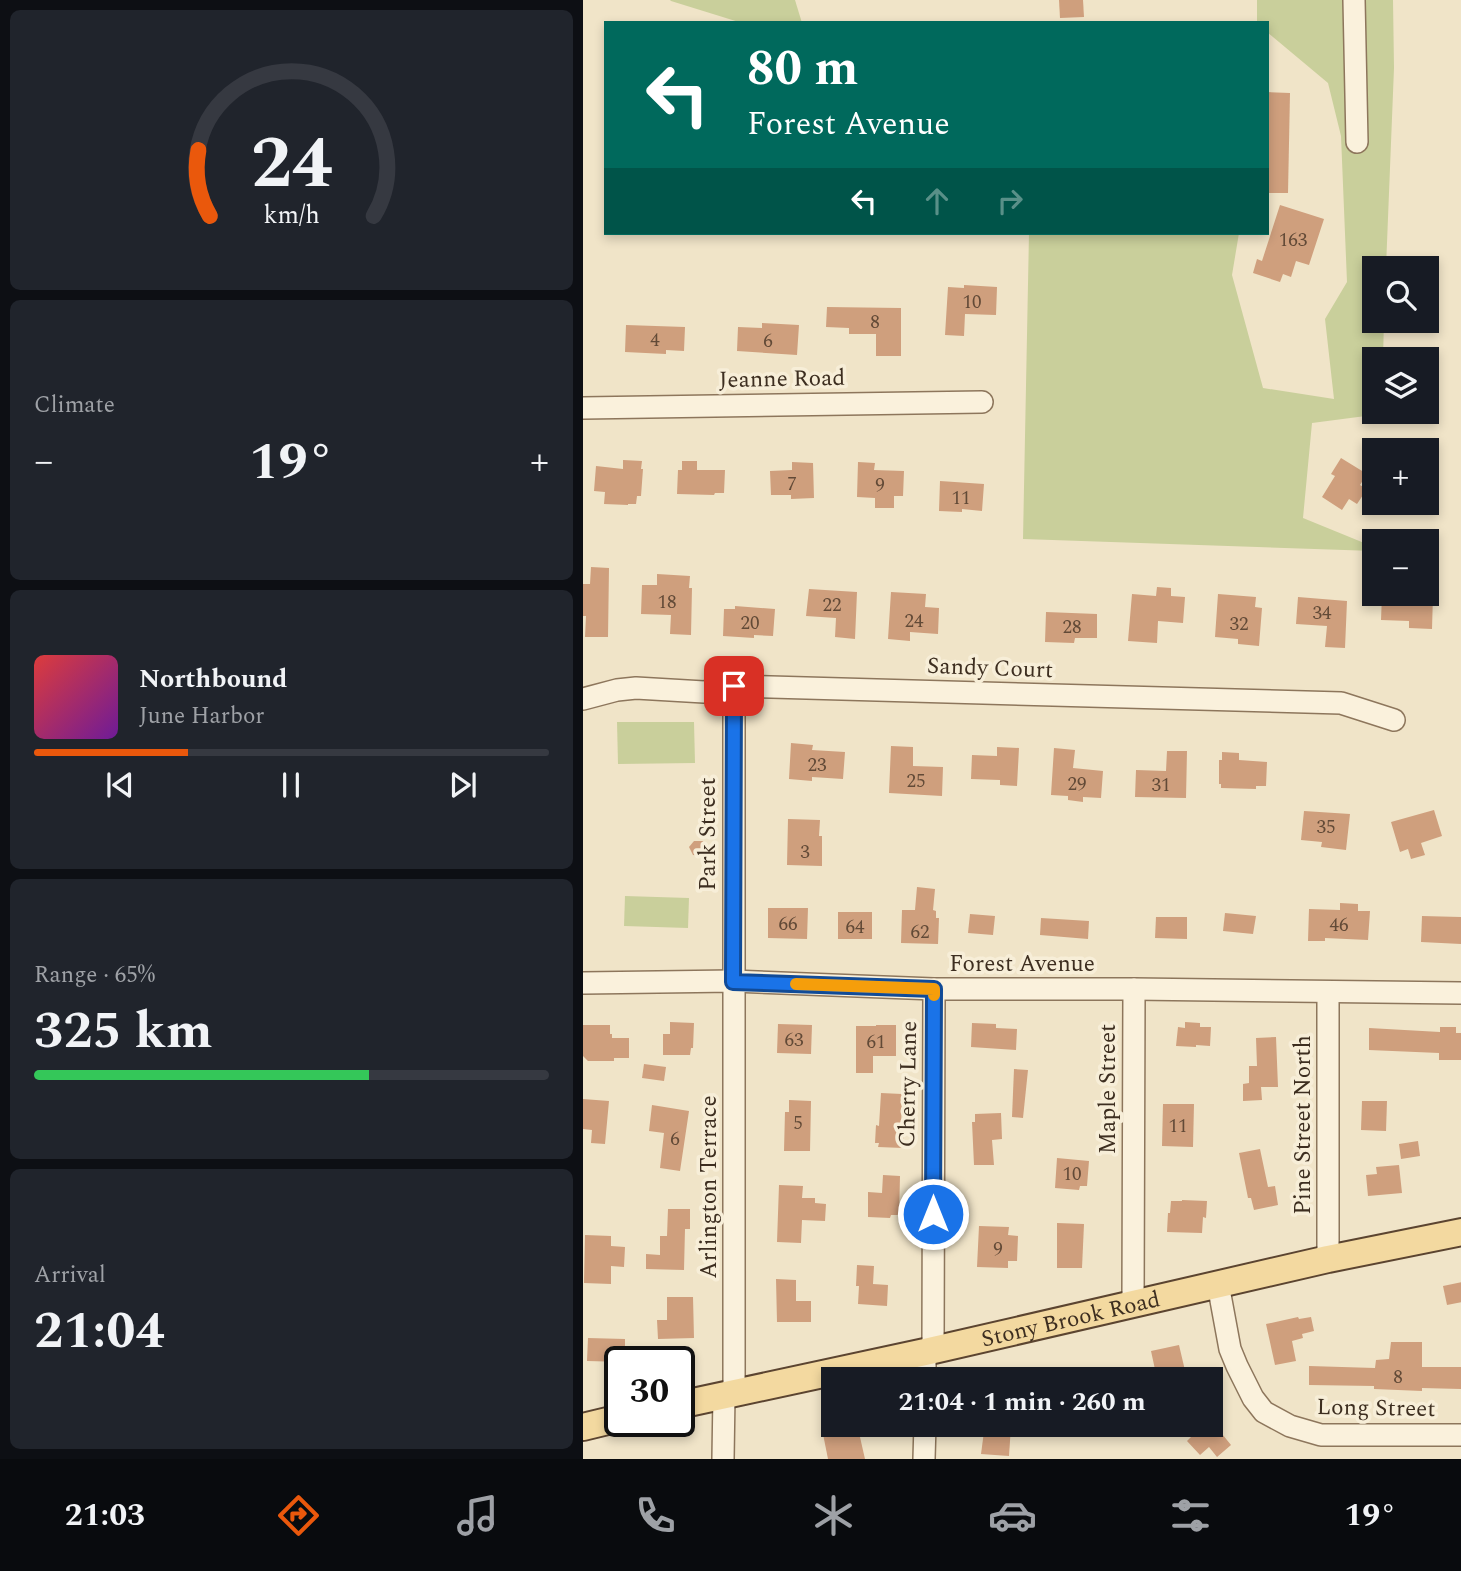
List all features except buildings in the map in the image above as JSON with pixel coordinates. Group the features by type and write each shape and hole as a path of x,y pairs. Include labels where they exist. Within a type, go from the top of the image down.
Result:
{"main road":[{"name":"Stony Brook Road","path":"695,1401 1328,1259 1461,1232"},
{"path":"583,1427 604,1422"}],"street":[{"path":"1354,0 1357,142"},
{"name":"Jeanne Road","path":"583,408 982,402"},
{"name":"Sandy Court","path":"583,699 636,688 704,692 734,686 1341,703 1394,720"},
{"name":"Park Street","path":"733,982 734,686"},
{"name":"Forest Avenue","path":"583,983 733,982 934,989 1461,993"},
{"name":"Arlington Terrace","path":"723,1459 729,1393 735,1148 733,982"},
{"name":"Cherry Lane","path":"927,1367 933,1160 934,989"},
{"name":"Maple Street","path":"1133,1303 1134,989"},
{"name":"Pine Street North","path":"1328,992 1328,1259"},
{"name":"Long Street","path":"1218,1284 1230,1349 1253,1398 1264,1412 1289,1426 1321,1435 1461,1435"},
{"path":"924,1459 925,1437"}],"green space":[{"path":"795,0 801,21 736,21 671,1"},
{"path":"1257,0 1393,0 1394,68 1386,256 1362,256 1362,333 1384,333 1383,347 1362,347 1362,416 1312,423 1303,518 1362,542 1362,551 1023,539 1029,235 1239,235 1232,275 1263,388 1334,399 1325,319 1347,282 1341,136 1328,83 1269,34 1269,21 1257,21"},
{"path":"617,722 694,722 695,763 618,764"},
{"path":"625,896 689,898 688,928 624,926"}],"slow traffic":[{"path":"796,984 934,989 934,995"}],"route":[{"path":"734,686 733,982 934,989 933,1214"}]}
